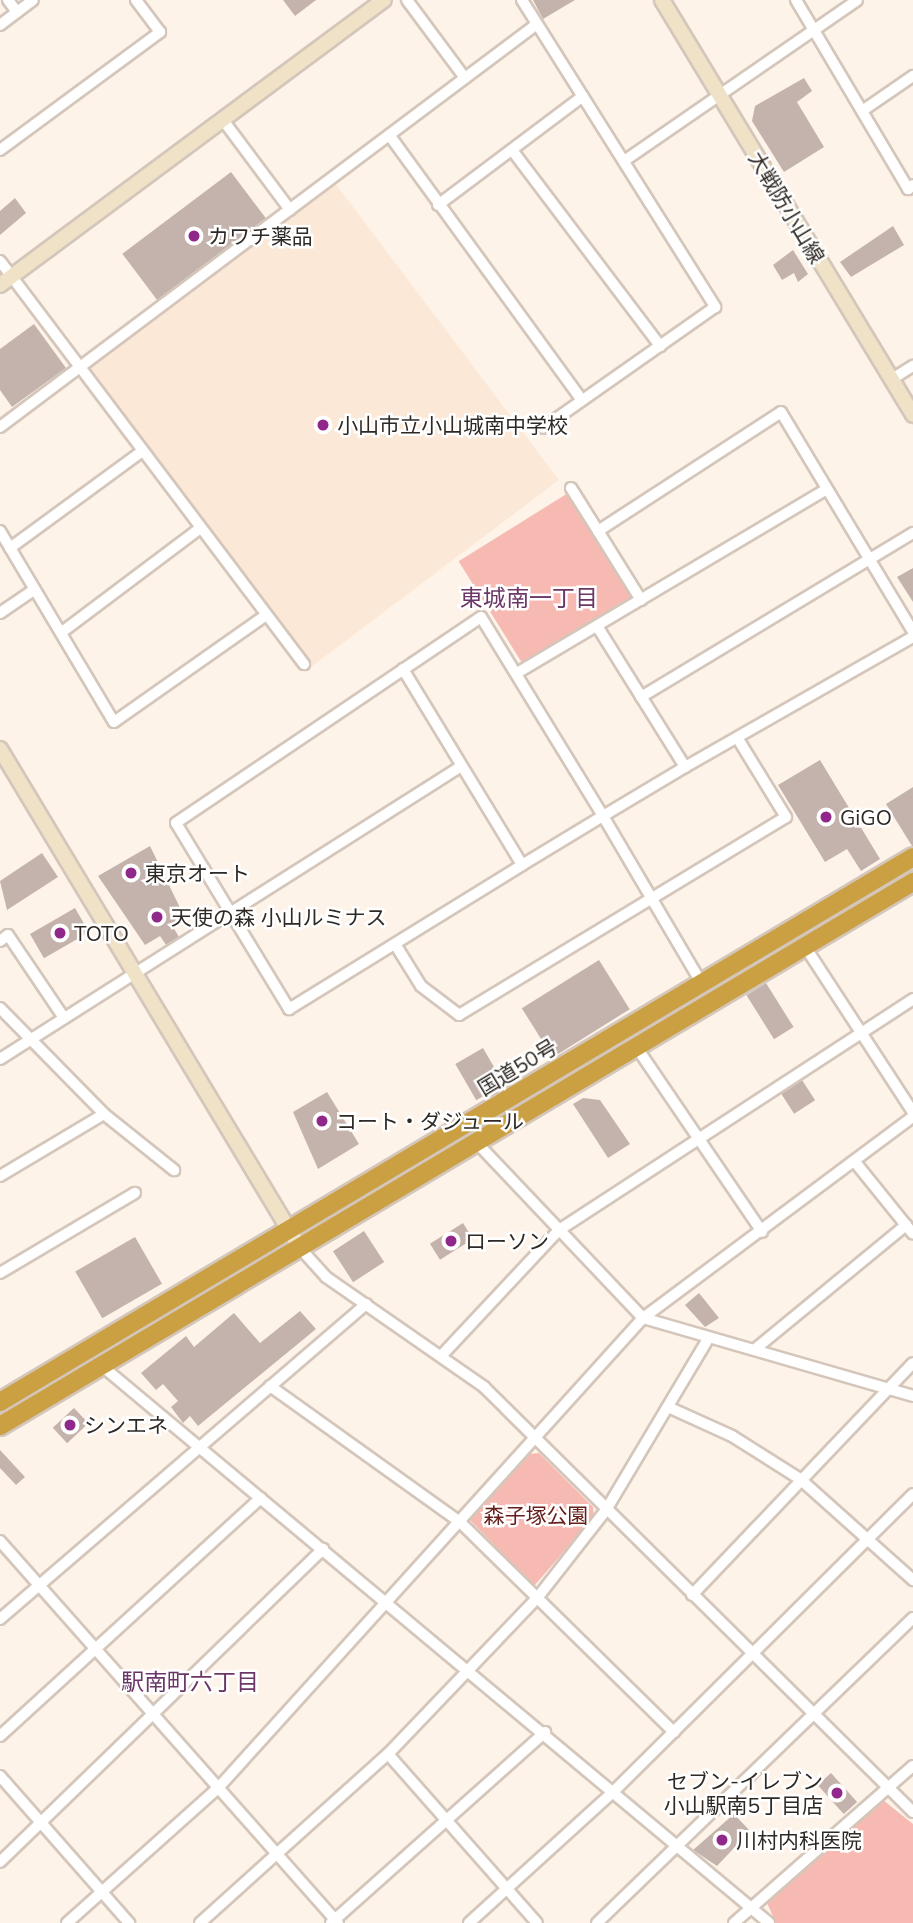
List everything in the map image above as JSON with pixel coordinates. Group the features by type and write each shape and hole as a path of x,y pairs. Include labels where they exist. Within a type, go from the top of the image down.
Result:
{"highway":[{"name":"国道50号","path":"2,1397 913,857"},
{"name":"国道50号","path":"0,1426 477,1143 635,1045 913,882"}],"street":[{"path":"8,0 17,12"},
{"path":"0,25 33,0"},
{"path":"0,150 160,32 136,0"},
{"path":"6,281 384,0"},
{"path":"407,0 465,78"},
{"path":"522,0 715,307 543,428"},
{"name":"大戦防小山線","path":"662,0 913,415"},
{"path":"796,0 908,189 913,185"},
{"path":"624,161 857,0"},
{"path":"0,427 537,24"},
{"path":"862,111 913,76"},
{"path":"438,205 583,96"},
{"path":"223,120 290,210"},
{"path":"390,136 582,400"},
{"path":"512,149 660,346"},
{"path":"0,261 6,281 80,368 199,529 304,664"},
{"path":"892,379 913,366"},
{"path":"598,531 781,412 913,634 603,816 289,1009 176,823 481,617 517,673 603,816 651,900 702,984"},
{"path":"10,548 141,452"},
{"path":"571,488 641,600"},
{"path":"517,673 825,490"},
{"path":"62,632 199,529"},
{"path":"0,531 114,722 265,616"},
{"path":"641,697 913,533"},
{"path":"0,613 35,589"},
{"path":"597,626 685,767"},
{"path":"403,669 460,767 522,865"},
{"path":"395,944 421,986 459,1015 651,900 786,817 738,738"},
{"path":"0,749 300,1248 366,1304 442,1355 536,1438 913,1812"},
{"path":"0,1059 460,767"},
{"path":"0,941 8,935 64,1018"},
{"path":"67,1923 219,1787 643,1318 855,1162 913,1115 863,1032 804,945"},
{"path":"442,1355 559,1230 913,999"},
{"path":"0,1008 104,1114 174,1170"},
{"path":"635,1045 762,1231"},
{"path":"0,1176 104,1114"},
{"path":"477,1143 643,1318 708,1339 888,1386 913,1396"},
{"path":"855,1162 913,1234"},
{"path":"0,1273 135,1193"},
{"path":"754,1350 906,1225"},
{"path":"0,1619 366,1304"},
{"path":"200,1923 388,1754 538,1597 606,1510 708,1339"},
{"path":"692,1595 888,1386 913,1363"},
{"path":"102,1366 754,1906 769,1923"},
{"path":"270,1386 460,1521 674,1732"},
{"path":"668,1407 732,1436 800,1479 913,1580"},
{"path":"469,1923 614,1791 753,1656 913,1494"},
{"path":"0,1736 261,1498"},
{"path":"0,1541 98,1649 335,1922 545,1732"},
{"path":"0,1862 323,1549"},
{"path":"597,1923 682,1846 913,1618"},
{"path":"388,1754 537,1923"},
{"path":"734,1923 913,1766"},
{"path":"0,1776 129,1923"}],"shaded area":[{"name":"小山市立小山城南中学校","path":"335,183 559,480 311,667 87,370"}],"green space":[{"path":"568,493 633,597 524,666 459,561"},
{"name":"森子塚公園","path":"539,1453 593,1507 594,1517 534,1586 469,1519 529,1454"},
{"path":"883,1800 913,1824 913,1923 776,1923 767,1903"}],"building":[{"path":"283,0 316,0 295,16"},
{"path":"533,0 575,0 543,19"},
{"path":"804,78 812,91 797,102 824,147 784,172 752,121 755,106"},
{"name":"カワチ薬品","path":"231,172 266,218 157,300 122,254"},
{"path":"15,198 26,213 0,235 0,211"},
{"path":"893,226 904,245 851,277 840,262"},
{"path":"793,250 808,274 798,282 794,273 782,280 773,265"},
{"path":"34,324 66,368 12,407 0,390 0,349"},
{"path":"913,568 913,602 897,577"},
{"name":"GiGO","path":"820,760 880,859 861,871 847,849 825,862 778,785"},
{"path":"913,787 913,846 912,846 886,804"},
{"path":"150,846 186,920 173,927 179,937 166,945 160,936 145,945 98,876"},
{"path":"42,853 58,877 7,910 0,881"},
{"name":"TOTO","path":"75,908 89,932 44,958 30,934"},
{"path":"599,960 630,1009 553,1057 522,1008"},
{"path":"766,983 794,1027 774,1039 746,995"},
{"path":"483,1048 504,1084 476,1100 455,1064"},
{"path":"802,1080 815,1100 794,1114 781,1094"},
{"name":"コート・ダジュール","path":"327,1092 359,1144 318,1169 293,1112"},
{"path":"583,1098 600,1100 630,1144 608,1158 573,1104"},
{"name":"ローソン","path":"463,1223 473,1239 440,1260 430,1244"},
{"path":"364,1231 384,1262 353,1282 333,1251"},
{"path":"135,1237 162,1284 102,1318 75,1272"},
{"path":"699,1293 719,1318 705,1327 685,1305"},
{"path":"300,1311 316,1329 198,1426 190,1416 183,1423 171,1407 178,1401 163,1384 156,1390 141,1373 186,1336 194,1347 234,1313 260,1343"},
{"name":"シンエネ","path":"74,1408 88,1423 67,1443 53,1428"},
{"path":"0,1450 25,1477 16,1485 0,1468"},
{"name":"セブン-イレブン 小山駅南5丁目店","path":"831,1773 857,1802 844,1814 818,1785"},
{"name":"川村内科医院","path":"734,1814 750,1831 717,1866 693,1850"}],"place":[{"name":"カワチ薬品","path":"194,236"},
{"name":"小山市立小山城南中学校","path":"323,425"},
{"name":"GiGO","path":"826,817"},
{"name":"東京オート","path":"131,873"},
{"name":"天使の森 小山ルミナス","path":"157,917"},
{"name":"TOTO","path":"60,933"},
{"name":"コート・ダジュール","path":"322,1121"},
{"name":"ローソン","path":"451,1241"},
{"name":"シンエネ","path":"70,1425"},
{"name":"セブン-イレブン 小山駅南5丁目店","path":"837,1793"},
{"name":"川村内科医院","path":"722,1840"}],"district":[{"name":"東城南一丁目","path":"529,598"},
{"name":"駅南町六丁目","path":"190,1682"}]}
